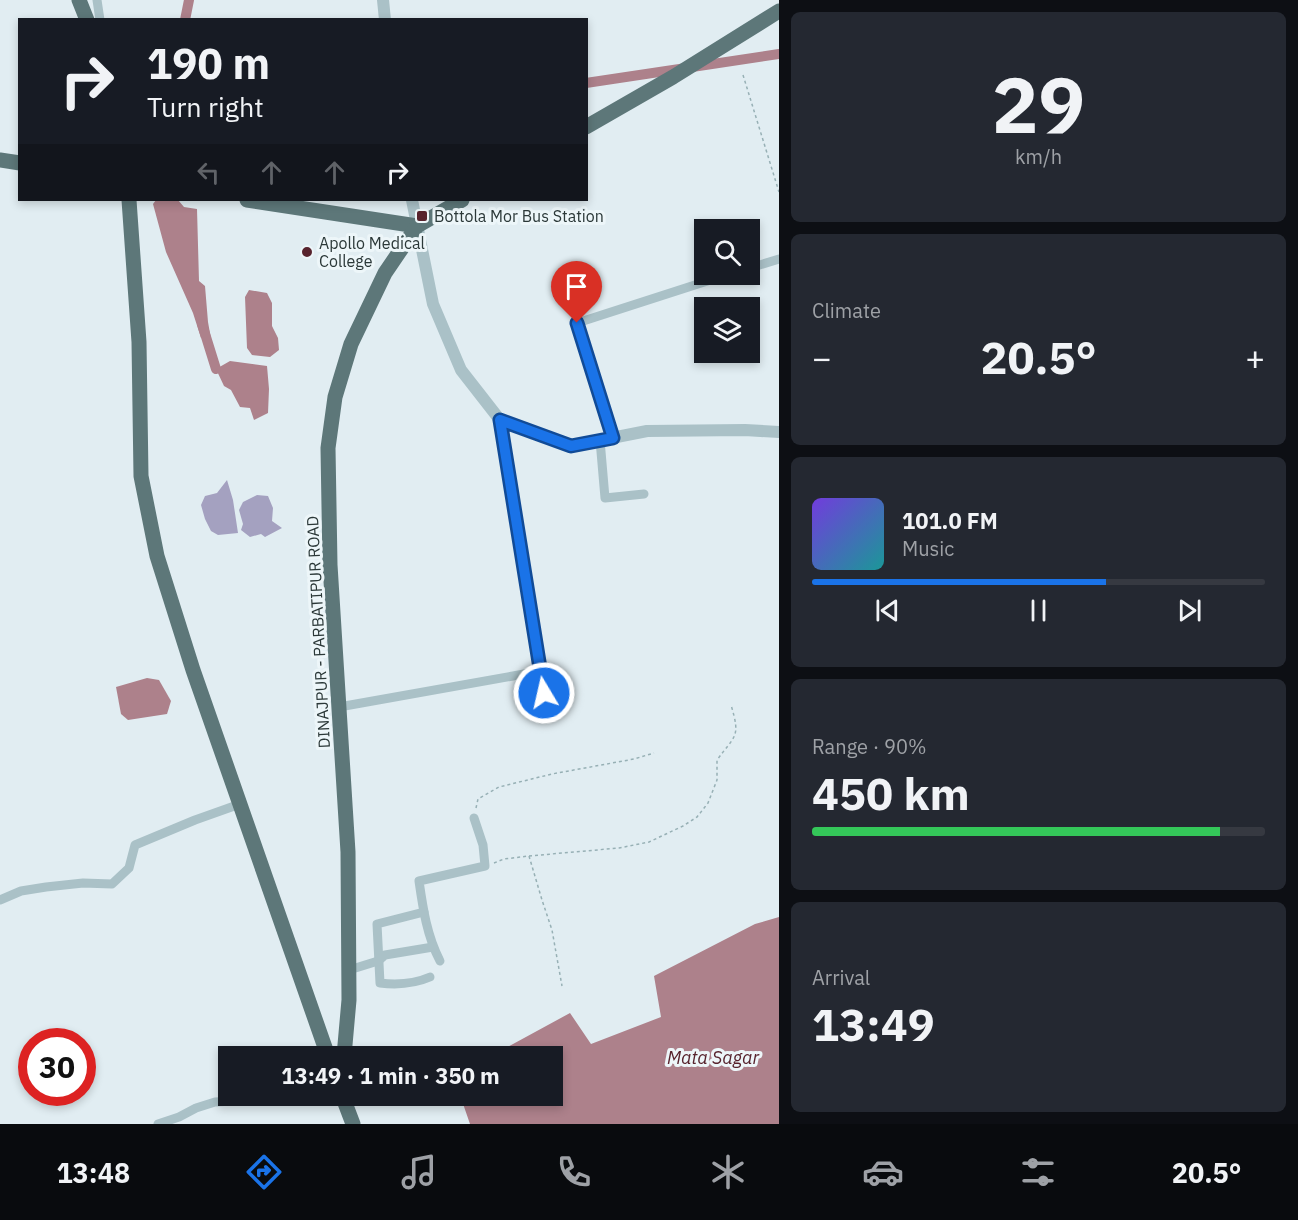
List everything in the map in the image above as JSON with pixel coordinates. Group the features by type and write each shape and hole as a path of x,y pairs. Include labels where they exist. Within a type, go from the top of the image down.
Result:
{"main road":[{"path":"79,0 86,18"},
{"path":"588,126 673,77 779,11"},
{"path":"0,160 18,163"},
{"path":"129,201 139,342 141,476 157,556 193,670 325,1046"},
{"path":"254,201 417,226 460,201"},
{"name":"DINAJPUR - PARBATIPUR ROAD","path":"345,1046 349,1000 348,852 330,565 328,448 335,397 351,344 385,273 417,226"},
{"path":"346,1106 353,1124"}],"street":[{"path":"97,0 100,18"},
{"path":"383,0 386,18"},
{"path":"412,201 433,304 461,370 500,420 548,714"},
{"path":"760,265 779,258"},
{"path":"613,438 577,323 695,285"},
{"path":"500,420 571,446 647,431 779,432"},
{"path":"600,440 605,498 644,494"},
{"path":"339,707 541,671"},
{"path":"0,900 21,891 46,887 83,883 112,884 129,868 135,845 240,804"},
{"path":"440,961 433,946 424,912 419,881 485,866 483,845 474,818"},
{"path":"424,912 377,924 380,983 393,985 419,982 430,977"},
{"path":"349,970 378,961 385,955 433,946"},
{"path":"158,1124 180,1120 196,1108 218,1102"}],"path":[{"path":"743,75 779,192"},
{"path":"485,866 504,859 620,848 649,842 697,817 708,803 717,780 717,760 735,737 737,723 731,705"},
{"path":"474,818 478,799 499,786 654,753"},
{"path":"529,856 552,930 562,986"}],"shaded area":[{"path":"227,480 233,500 238,533 218,535 211,531 201,505 205,496 217,493"},
{"path":"257,495 268,496 273,508 272,521 282,528 265,537 261,534 250,537 241,530 243,524 239,510 243,502"}],"water":[{"path":"155,201 179,201 184,207 197,209 199,281 205,286 211,339 201,338 193,313 166,252 153,204"},
{"path":"249,290 267,293 272,303 272,326 278,338 279,350 270,357 252,355 247,348 245,297"},
{"path":"230,361 267,366 268,413 254,420 250,408 240,407 231,390 224,386 216,369"},
{"path":"147,678 159,680 171,701 167,714 128,720 121,714 116,687"},
{"name":"Mata Sagar","path":"779,917 779,1124 470,1124 464,1106 563,1106 563,1046 509,1046 570,1013 591,1044 661,1017 654,976 755,924"}],"waterway":[{"path":"185,18 189,0"},
{"path":"588,83 779,54"},
{"path":"202,324 216,369"}],"place":[{"name":"Bottola Mor Bus Station","path":"422,216"},
{"name":"Apollo Medical College","path":"307,252"}],"route":[{"path":"544,693 500,420 571,446 613,438 577,323"}]}
